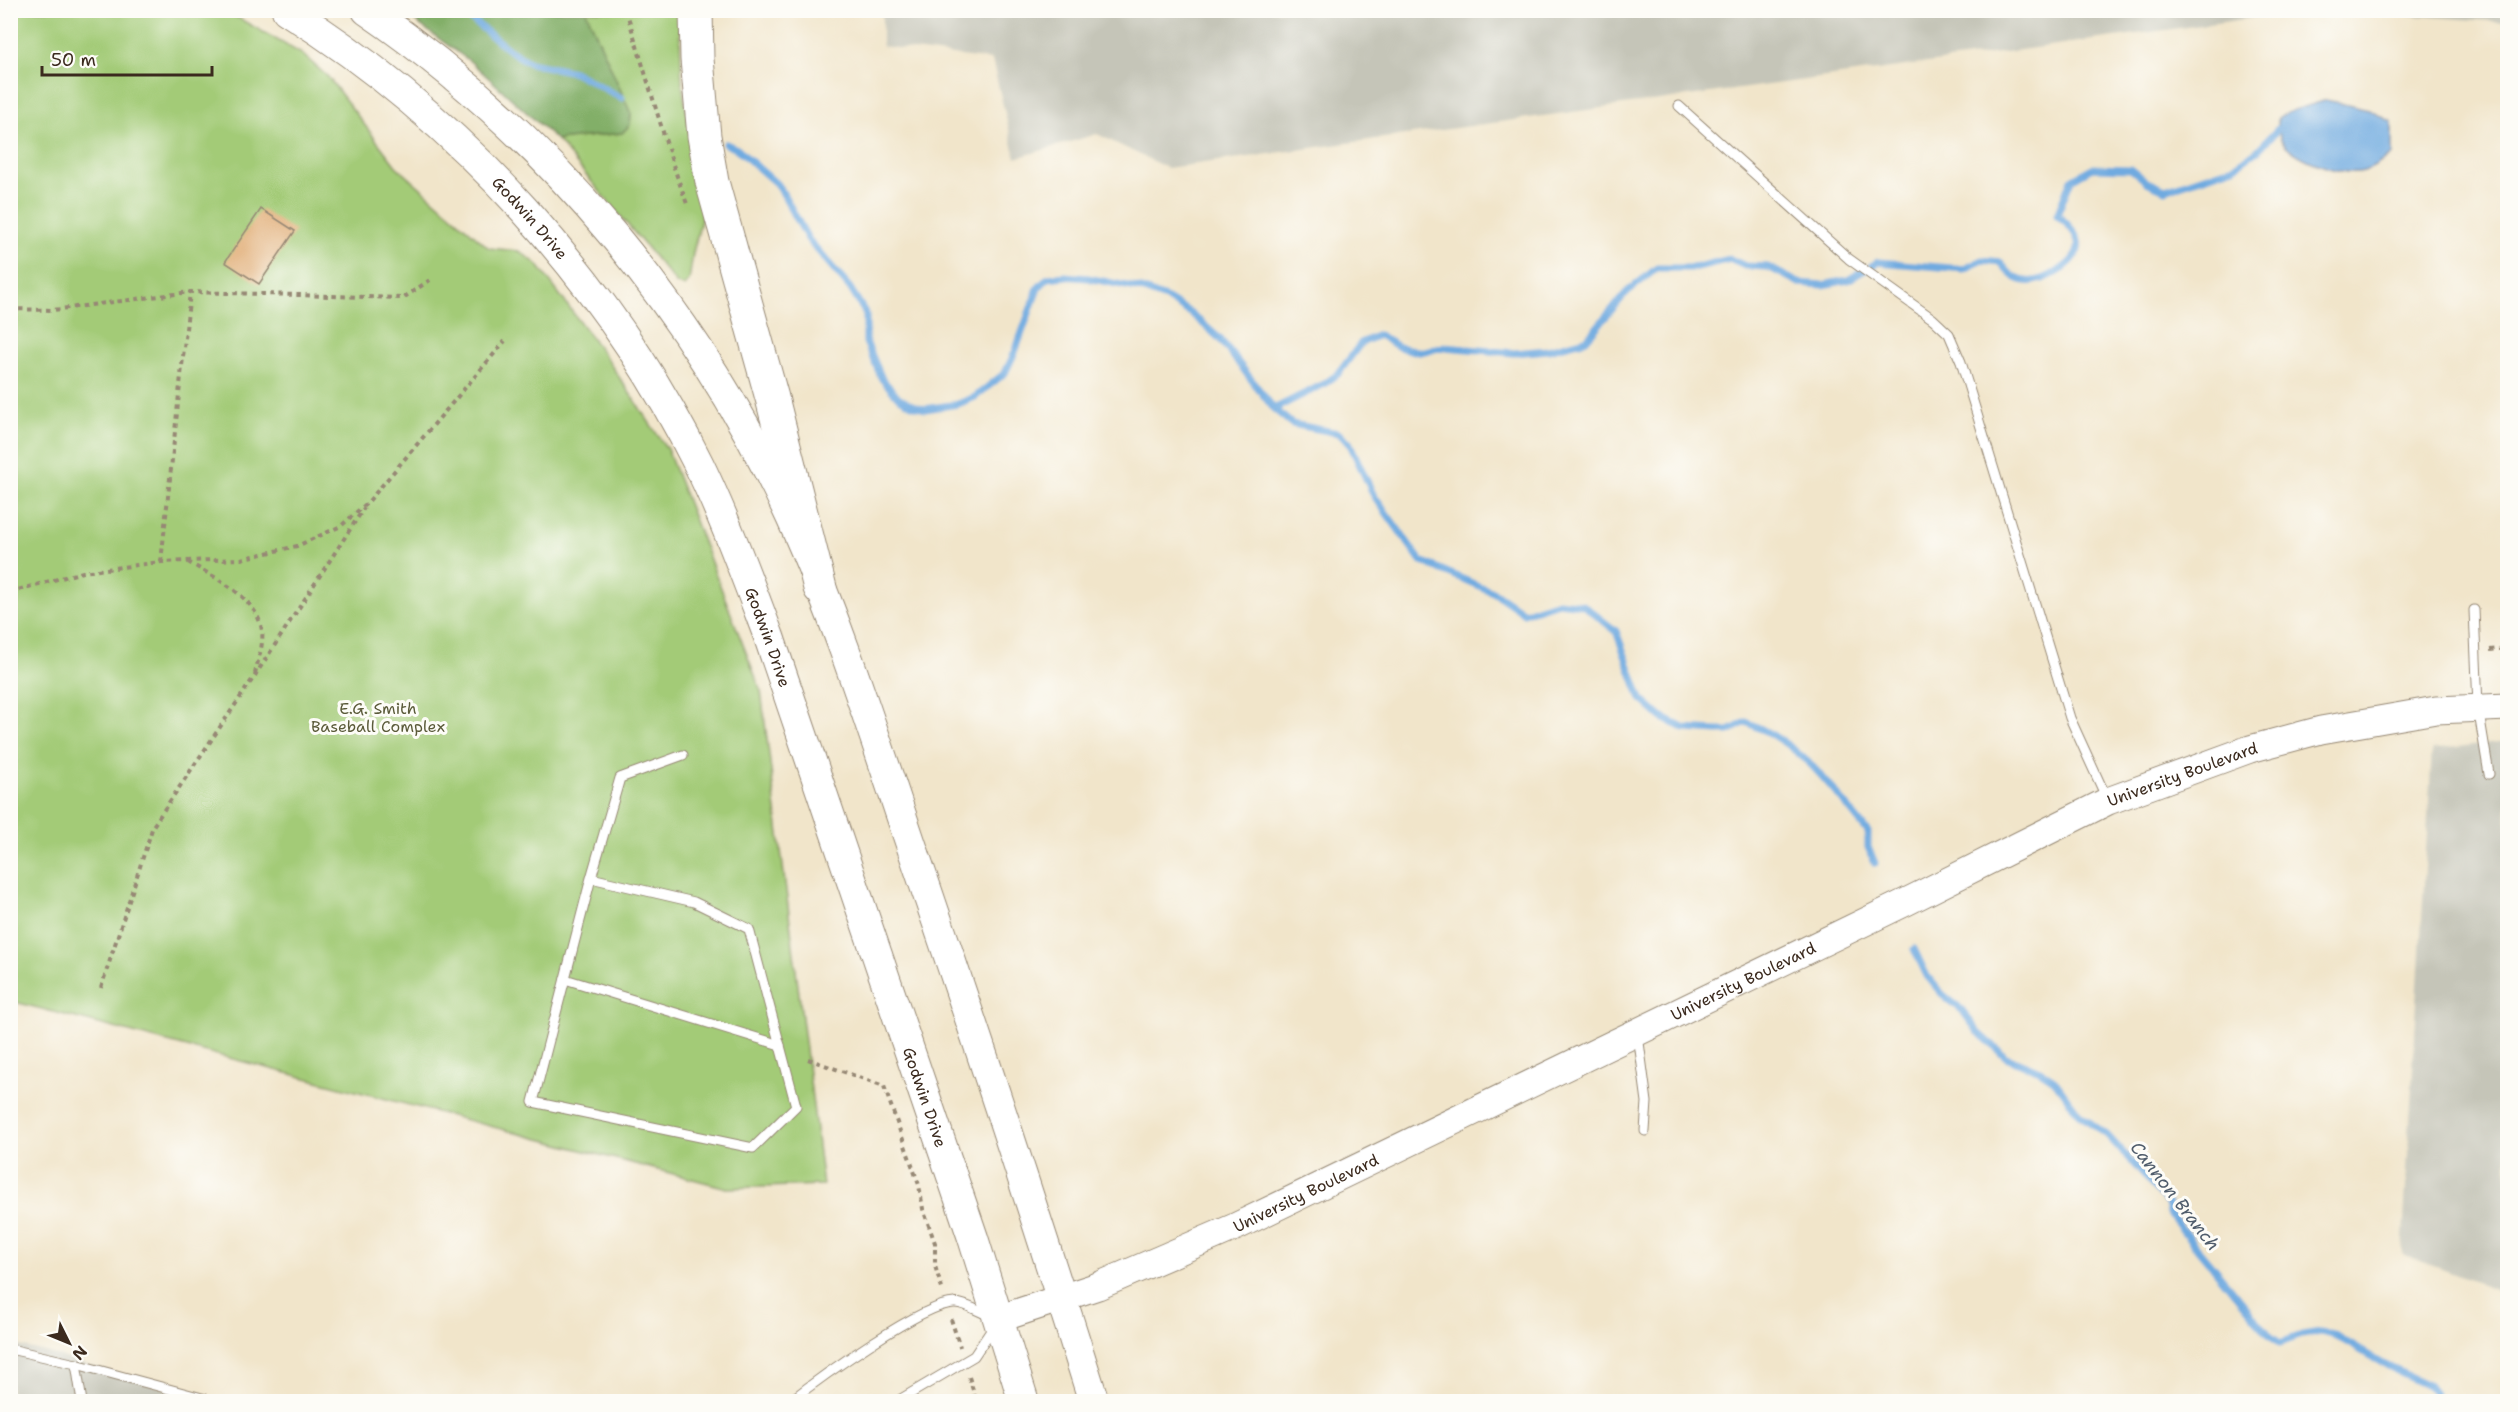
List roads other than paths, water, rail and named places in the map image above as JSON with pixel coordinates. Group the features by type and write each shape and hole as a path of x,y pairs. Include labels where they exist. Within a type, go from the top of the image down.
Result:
{"highway":[{"path":"696,10 699,81 712,182 820,588"}],"main road":[{"name":"Godwin Drive","path":"287,10 343,48 400,93 463,149 517,202 577,271 612,319 665,403 698,465 732,539 769,637 871,933 1024,1401"},
{"path":"367,10 463,83 535,149 586,203 643,273 698,348 731,402 791,519 820,588 860,696 979,1043 1094,1401"},
{"name":"University Boulevard","path":"998,1319 1098,1286 1235,1227 2108,801 2250,749 2320,730 2393,716 2478,707 2508,707"}],"lane":[{"path":"1679,106 1849,258 1933,319 1949,334 1956,347 2070,718 2108,801"},
{"path":"2474,610 2478,707 2489,774"},
{"path":"591,878 694,902 749,929 796,1106 753,1148 533,1102 591,878 620,778 683,755"},
{"path":"565,979 780,1045"},
{"path":"1638,1032 1647,1102 1645,1131"},
{"path":"789,1401 826,1373 923,1313 955,1303 998,1319 974,1356 896,1401"},
{"path":"10,1349 217,1401"},
{"path":"76,1364 82,1401"}],"water":[{"path":"2326,100 2369,110 2392,122 2392,154 2372,168 2355,172 2320,165 2288,148 2280,136 2278,118 2294,110"}],"waterway":[{"name":"Cannon Branch","path":"460,10 509,50 530,63 574,72 622,98"},
{"path":"1274,409 1324,384 1338,374 1361,343 1379,335 1399,347 1419,352 1444,347 1514,353 1548,350 1586,340 1627,292 1657,268 1693,268 1730,259 1745,266 1768,267 1799,283 1823,285 1848,280 1878,262 1964,269 1983,260 2000,262 2011,274 2021,280 2046,278 2067,265 2077,251 2077,237 2057,215 2071,180 2092,168 2131,169 2147,182 2165,190 2234,167 2257,151 2278,129"},
{"name":"Cannon Branch","path":"726,144 737,149 779,186 808,239 850,288 866,314 866,342 882,379 898,397 925,409 958,404 975,397 1005,373 1038,288 1048,278 1064,276 1088,278 1141,289 1168,299 1192,314 1220,339 1274,409 1292,424 1338,433 1349,442 1374,496 1421,561 1495,593 1524,613 1558,602 1583,605 1616,631 1641,699 1661,717 1685,729 1717,731 1729,731 1746,722 1784,743 1814,768 1868,832 1868,847 1875,863"},
{"name":"Cannon Branch","path":"1914,949 1927,976 1941,993 1962,1010 1978,1032 2006,1057 2040,1071 2054,1080 2080,1115 2107,1135 2168,1204 2170,1214 2271,1337 2280,1343 2302,1335 2321,1332 2336,1336 2389,1367 2428,1385 2441,1402"}],"park label":[{"name":"E.G. Smith Baseball Complex","path":"378,717"}]}
